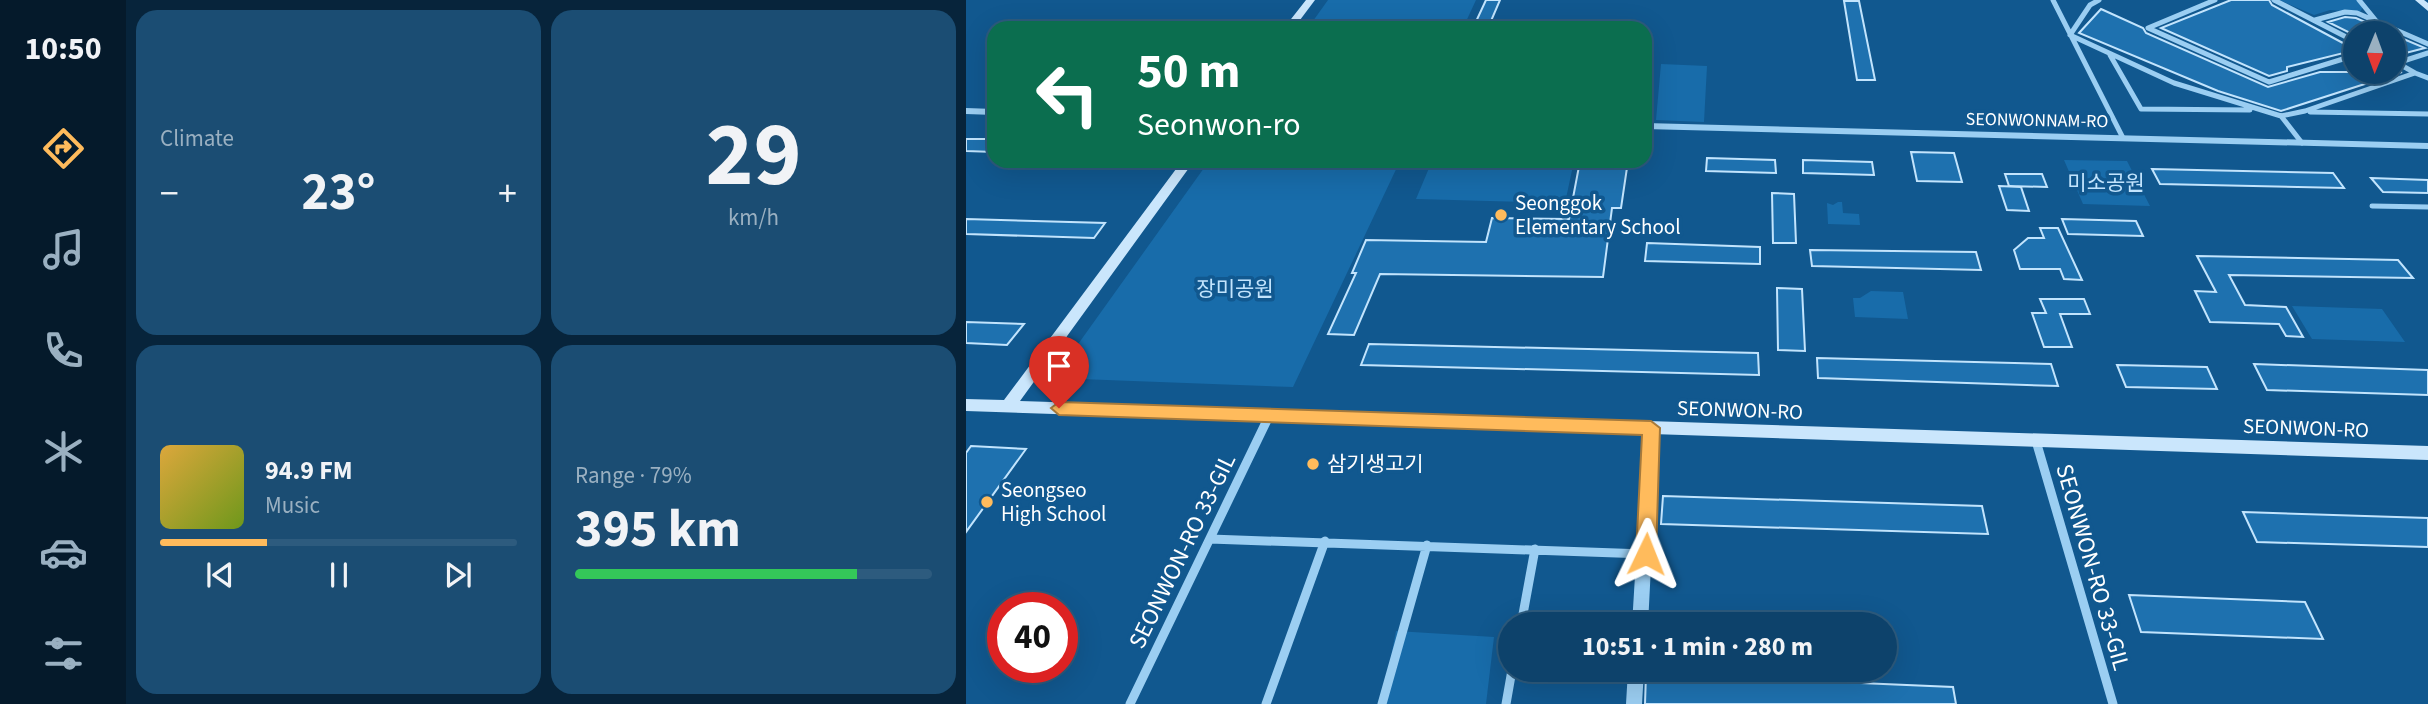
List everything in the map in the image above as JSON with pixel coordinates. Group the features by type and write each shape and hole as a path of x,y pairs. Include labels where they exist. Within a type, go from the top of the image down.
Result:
{"main road":[{"path":"1294,21 1311,0"},
{"path":"2419,0 2428,8"},
{"path":"1007,407 1183,168"},
{"name":"SEONWON-RO","path":"966,405 2428,453"}],"street":[{"path":"2053,0 2123,138"},
{"path":"2070,35 2090,5 2099,0"},
{"path":"2216,0 2148,28 2269,82 2343,59"},
{"path":"2274,0 2343,35"},
{"path":"2359,0 2377,21"},
{"path":"2315,20 2345,12 2357,13 2376,21"},
{"path":"2406,34 2428,44"},
{"path":"2070,35 2174,83 2281,116 2305,111 2415,73"},
{"path":"2406,59 2428,53"},
{"path":"2110,55 2141,109 2261,110"},
{"path":"2406,68 2428,78"},
{"path":"966,111 987,112"},
{"path":"2305,111 2428,114"},
{"path":"2281,116 2302,143"},
{"name":"SEONWONNAM-RO","path":"1652,126 2428,146"},
{"name":"SEONWON-RO 33-GIL","path":"1130,704 1269,416"},
{"path":"1641,612 1651,428"},
{"name":"SEONWON-RO 33-GIL","path":"2036,441 2113,704"},
{"path":"1210,539 1646,554"},
{"path":"1266,704 1325,541"},
{"path":"1382,704 1427,545"},
{"path":"1523,612 1535,549"},
{"path":"1506,704 1510,682"},
{"path":"1634,704 1635,682"}],"lane":[{"path":"2372,205 2428,207"}],"green space":[{"path":"1328,0 1476,0 1466,21 1313,21"},
{"path":"2279,0 2357,0 2363,7 2360,12 2330,10 2314,15"},
{"path":"1661,64 1707,66 1704,122 1656,120"},
{"name":"미소공원","path":"2064,160 2127,161 2150,206 2083,204"},
{"name":"장미공원","path":"1204,168 1397,168 1293,387 1080,379 1071,354"},
{"path":"1429,168 1572,168 1565,203 1416,199"},
{"path":"1842,202 1843,213 1859,214 1860,225 1828,224 1827,203 1833,205"},
{"path":"1871,291 1903,292 1908,319 1855,317 1853,298 1860,298"},
{"path":"2292,306 2382,309 2405,342 2312,339"},
{"path":"1396,631 1494,637 1486,704 1382,704"}],"building":[{"path":"1486,0 1500,0 1491,21 1476,21"},
{"path":"2231,0 2269,0 2272,5 2343,43 2343,53 2287,67 2287,71 2269,76 2161,28"},
{"path":"1844,1 1859,1 1875,80 1857,80"},
{"path":"2101,9 2143,28 2146,33 2268,87 2320,72 2343,72 2343,84 2365,84 2281,111 2218,91 2079,33"},
{"path":"2345,17 2363,21 2343,21 2343,30 2328,22"},
{"path":"2406,40 2425,48 2406,53"},
{"path":"966,139 987,139 987,152 966,151"},
{"path":"1911,152 1954,153 1962,182 1917,181"},
{"path":"1707,158 1775,160 1776,173 1706,171"},
{"path":"1803,160 1872,162 1874,175 1803,173"},
{"path":"1579,168 1627,168 1621,208 1612,208 1603,277 1380,274 1354,335 1328,334 1356,273 1352,273 1366,240 1486,242 1492,218 1569,219"},
{"path":"2152,169 2333,173 2344,188 2160,184"},
{"path":"2005,174 2042,174 2047,187 2009,186"},
{"path":"2371,178 2428,180 2428,193 2383,192"},
{"path":"1999,186 2021,187 2029,211 2007,210"},
{"path":"1772,193 1794,194 1796,243 1773,243"},
{"path":"966,219 1105,223 1094,238 966,234"},
{"path":"2062,219 2136,221 2143,236 2068,234"},
{"path":"2040,228 2058,228 2082,280 2064,279 2060,269 2020,269 2014,250 2028,238 2044,238"},
{"path":"1647,243 1760,247 1760,264 1645,261"},
{"path":"1810,250 1976,252 1981,270 1812,266"},
{"path":"2197,256 2398,260 2413,278 2229,275 2245,305 2286,307 2303,337 2286,336 2279,324 2210,322 2195,291 2216,292"},
{"path":"1777,288 1802,289 1805,351 1778,350"},
{"path":"2040,299 2084,299 2090,314 2060,314 2072,347 2044,347 2032,313 2046,313"},
{"path":"966,322 1024,324 1007,345 966,343"},
{"path":"1369,344 1758,353 1759,375 1361,365"},
{"path":"1817,358 2051,364 2058,386 1818,378"},
{"path":"2254,364 2428,370 2428,395 2267,390"},
{"path":"2117,365 2207,367 2217,389 2126,387"},
{"path":"971,446 1026,449 966,532 966,453"},
{"path":"1663,496 1982,506 1988,534 1661,524"},
{"path":"2243,512 2428,518 2428,547 2257,542"},
{"path":"2129,595 2305,602 2323,639 2141,632"},
{"path":"1646,682 1835,682 1953,687 1956,704 1645,704"}],"place":[{"name":"Seonggok Elementary School","path":"1501,215"},
{"name":"삼기생고기","path":"1313,464"},
{"name":"Seongseo High School","path":"987,502"}],"route":[{"path":"1059,408 1651,428 1646,554"}]}
